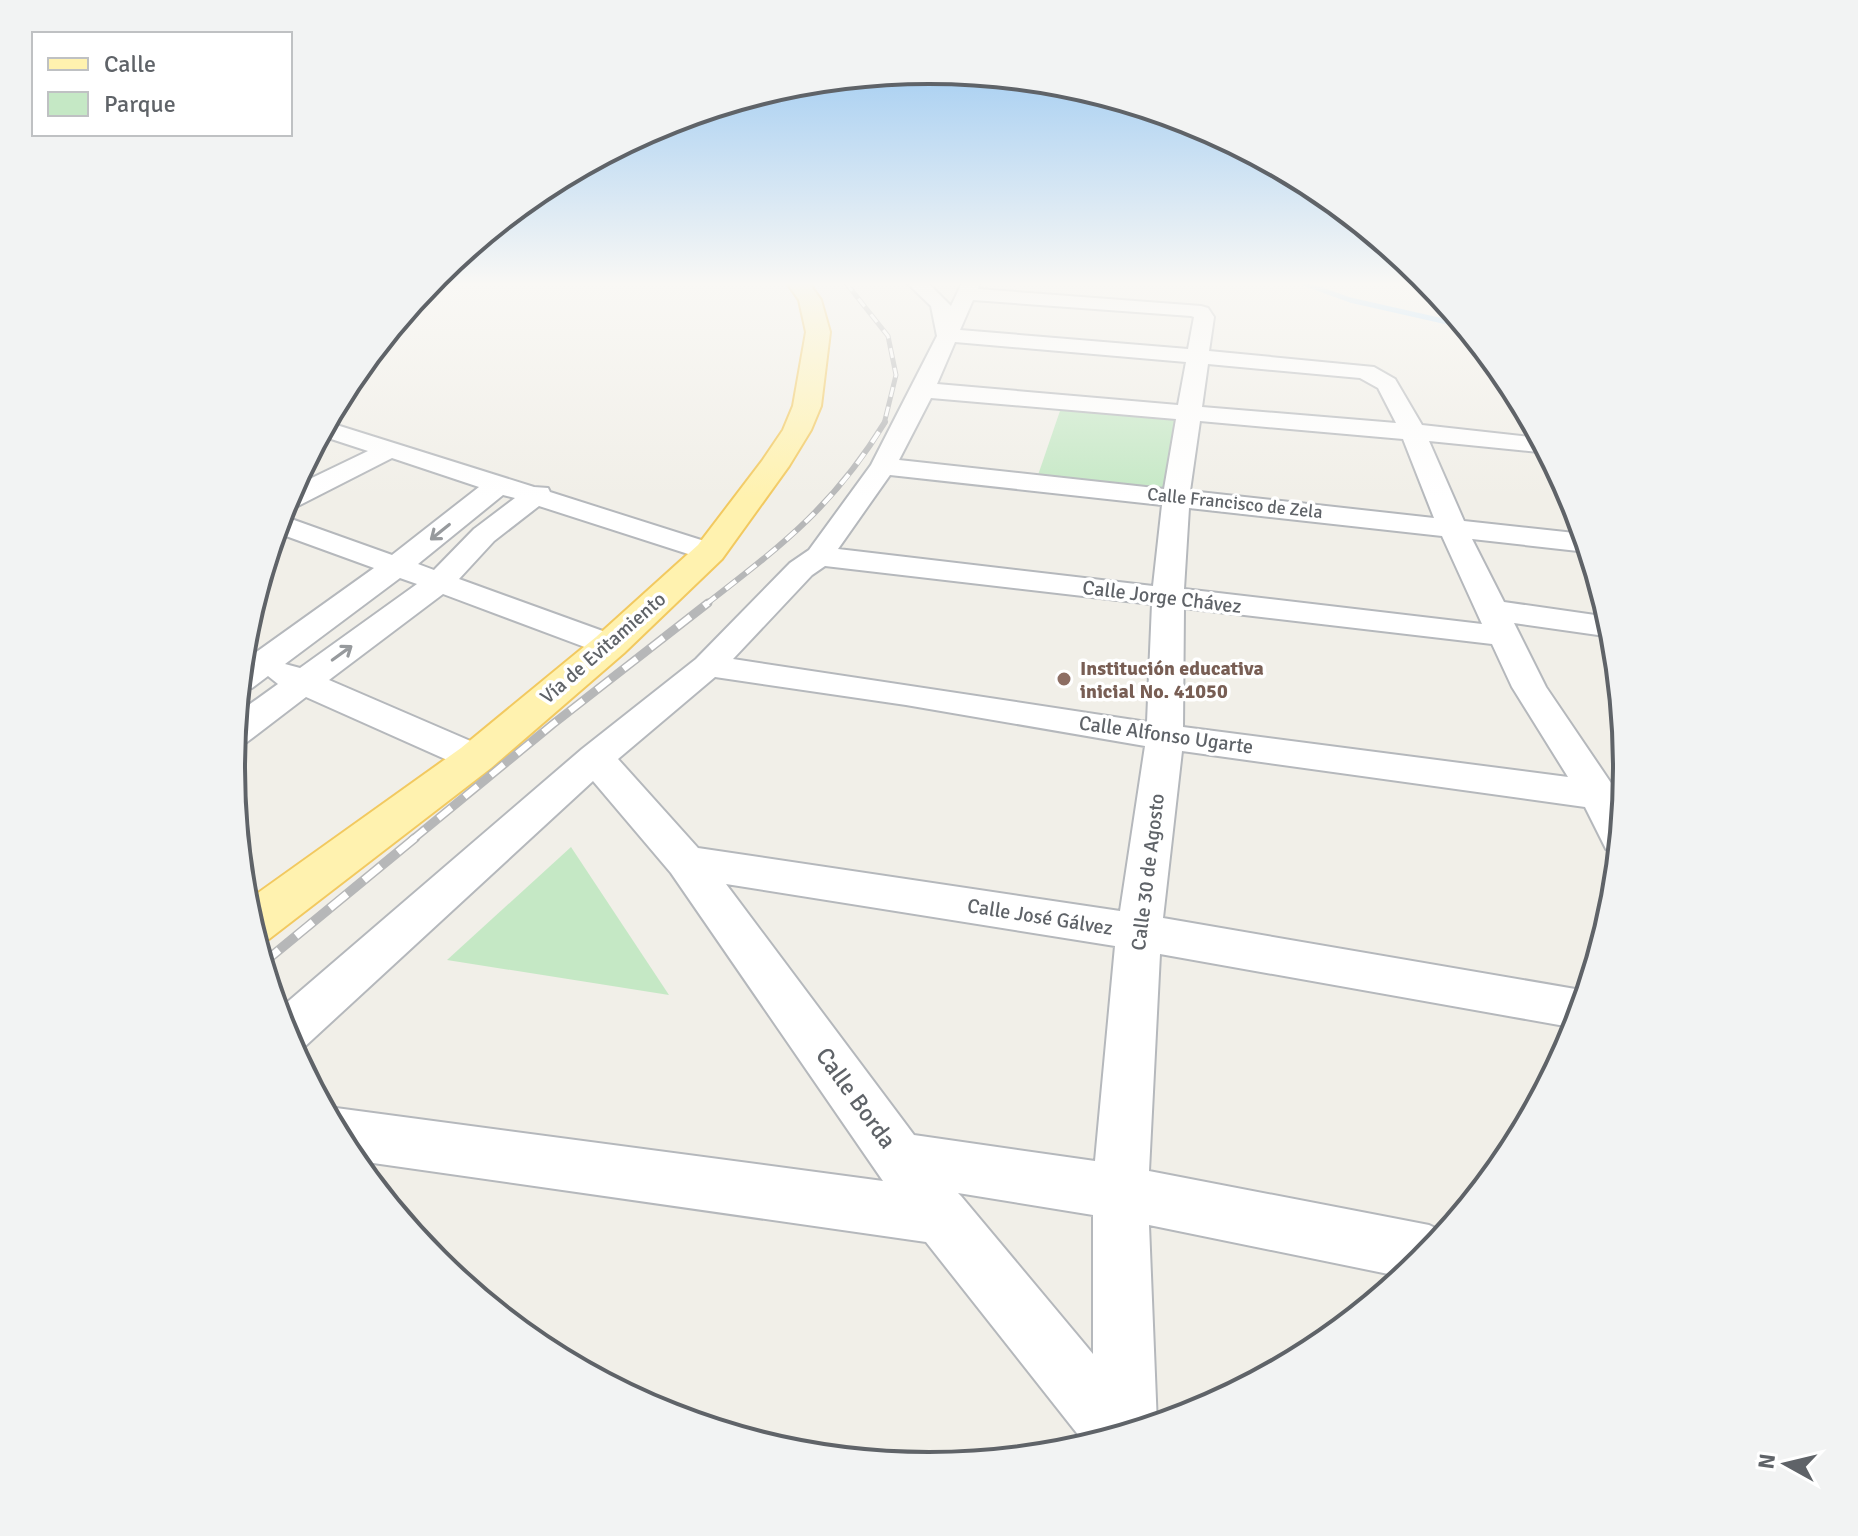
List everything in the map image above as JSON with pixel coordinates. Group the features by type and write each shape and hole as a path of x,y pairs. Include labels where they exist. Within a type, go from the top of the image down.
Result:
{"main road":[{"name":"Vía de Evitamiento","path":"262,917 476,758 610,645 710,552 797,430 807,406 815,355"}],"street":[{"path":"295,1025 595,758 708,666 801,569 819,556 883,466 938,355"},
{"path":"1163,355 1366,372 1387,384 1413,432 1452,527 1529,687 1611,796"},
{"name":"Calle 30 de Agosto","path":"1122,1424 1120,1192 1139,932 1165,737 1168,597 1176,496 1199,355"},
{"path":"923,390 1531,445"},
{"path":"334,431 538,494 710,552"},
{"path":"303,492 391,449"},
{"name":"Calle Francisco de Zela","path":"883,466 1575,542"},
{"path":"254,663 397,566 501,483"},
{"path":"246,724 439,583 484,535 538,494"},
{"path":"289,527 610,645"},
{"name":"Calle Jorge Chávez","path":"819,556 1168,597 1498,623 1598,627"},
{"name":"Calle Alfonso Ugarte","path":"708,666 906,694 1165,737 1611,796"},
{"path":"253,668 302,682 476,758"},
{"name":"Calle Borda","path":"595,758 686,862 941,1216 1115,1426"},
{"name":"Calle José Gálvez","path":"686,862 1139,932 1570,1007"},
{"path":"352,1135 941,1216"},
{"path":"899,1158 1120,1192 1414,1251"}],"green space":[{"path":"1062,405 1179,415 1170,493 1037,478"},
{"path":"571,847 669,995 447,960"}],"railway":[{"path":"884,423 896,375 892,355"},
{"path":"705,605 804,523 846,478 884,423"},
{"path":"412,840 553,724 708,603"},
{"path":"271,956 415,838"}],"place":[{"name":"Institución educativa inicial No. 41050","path":"1064,679"}]}
